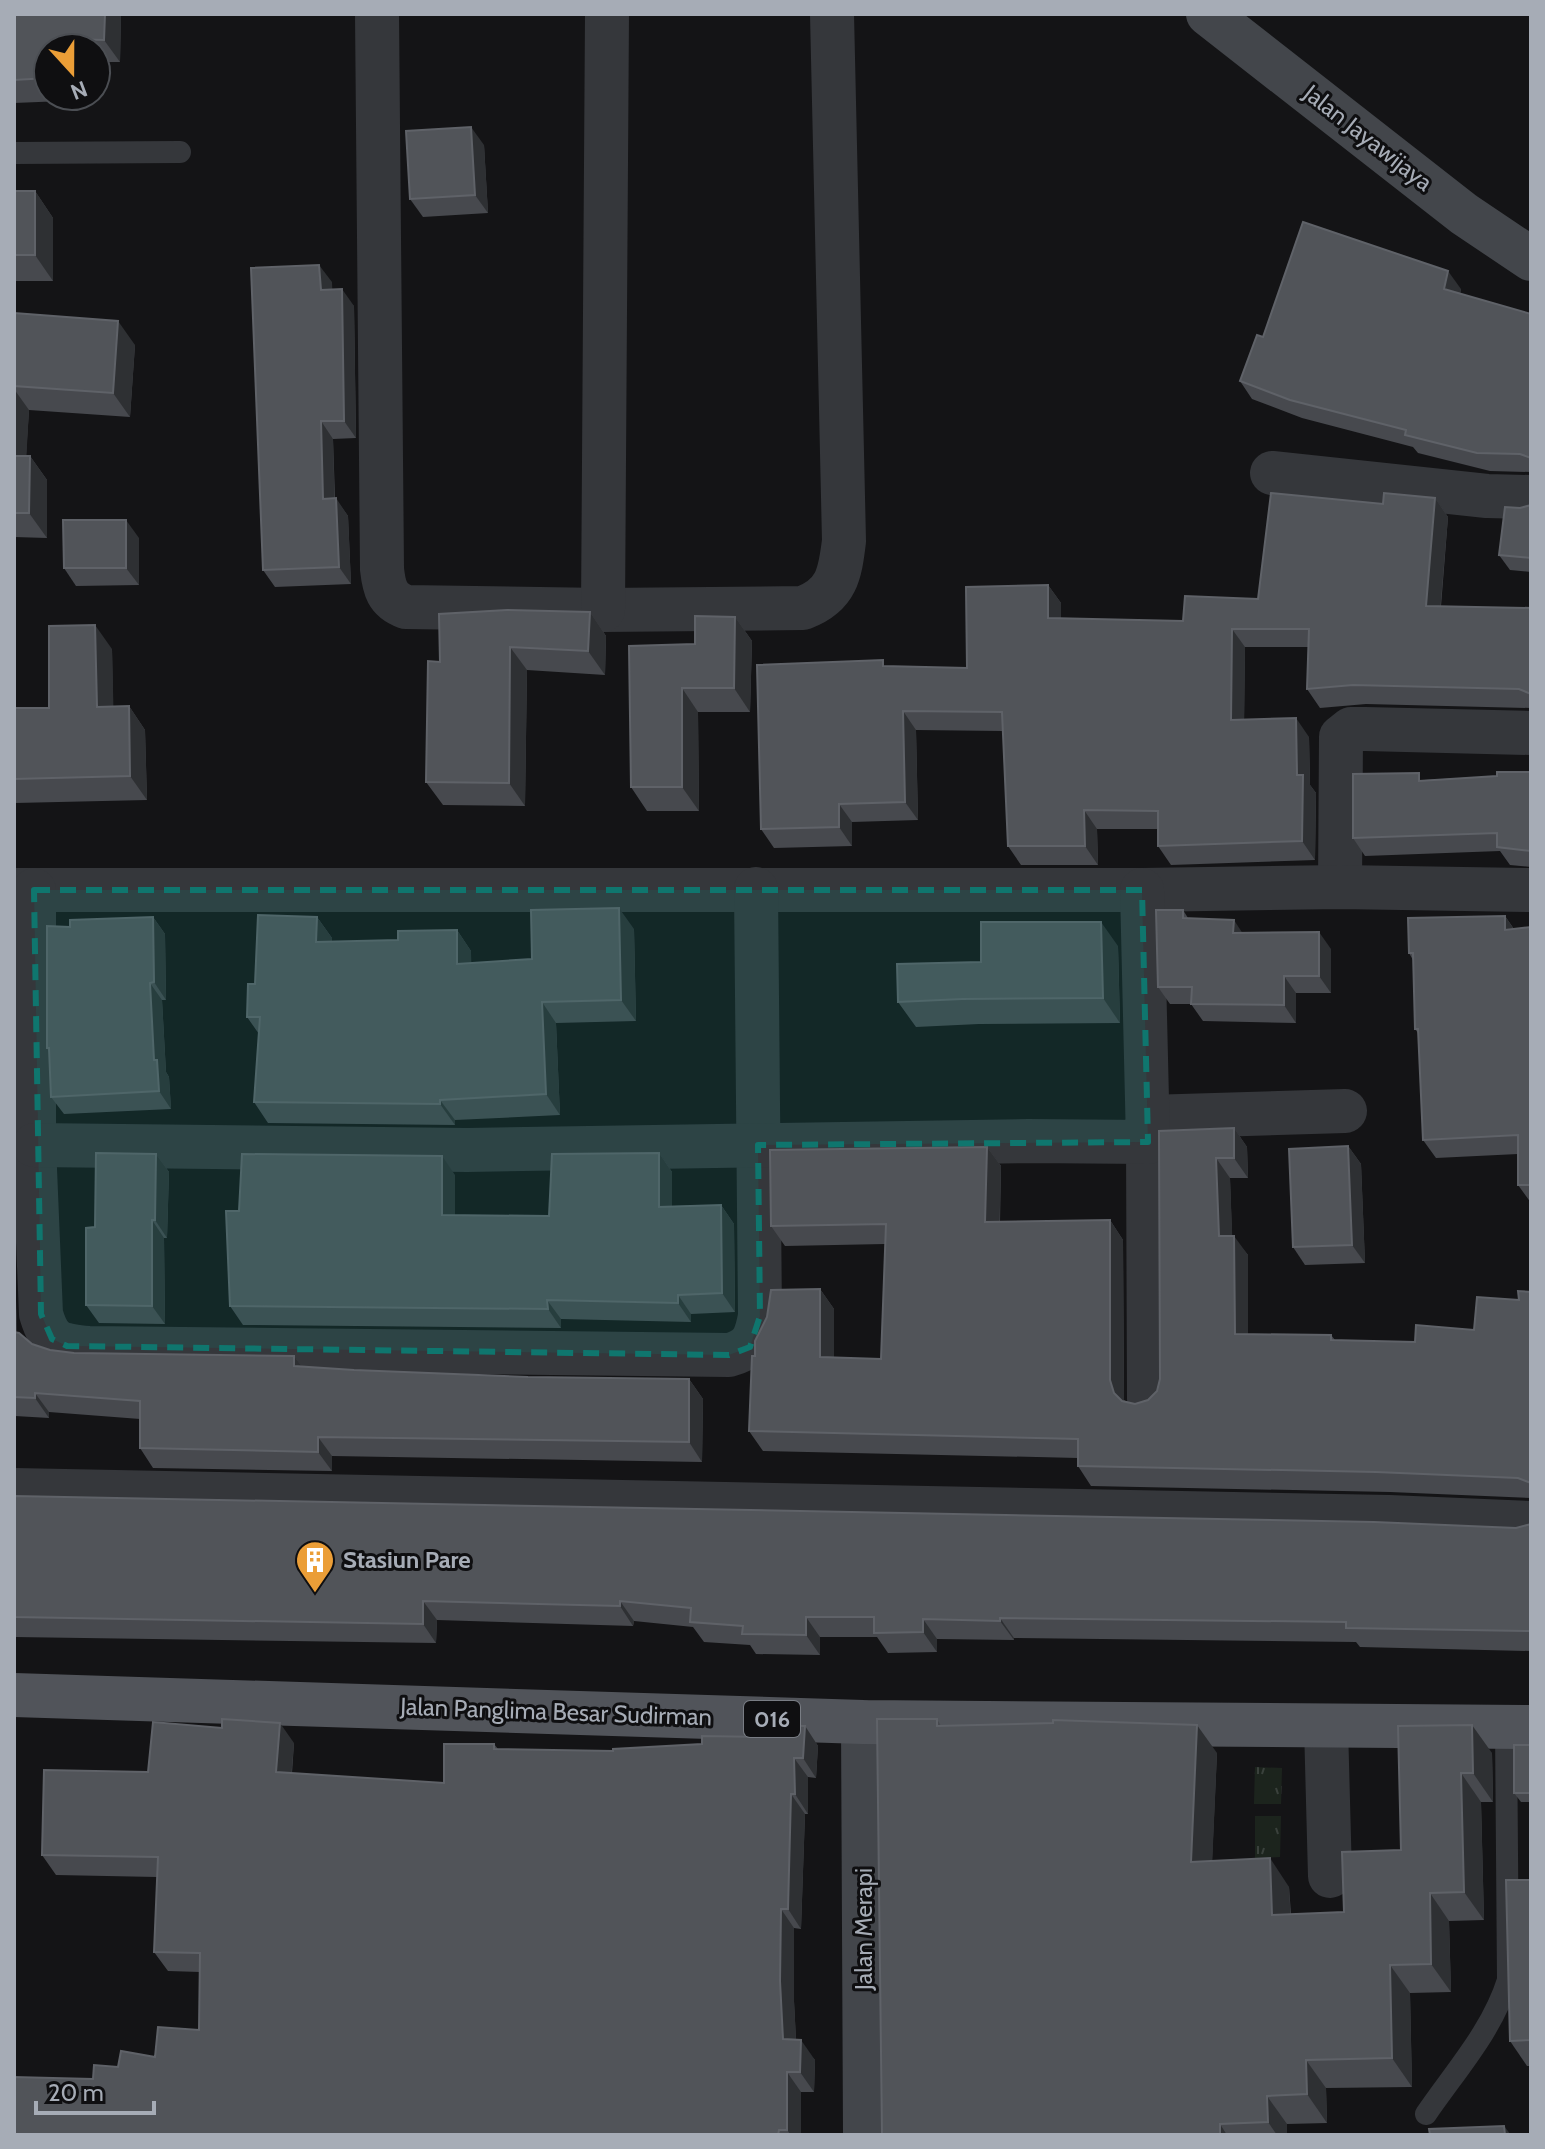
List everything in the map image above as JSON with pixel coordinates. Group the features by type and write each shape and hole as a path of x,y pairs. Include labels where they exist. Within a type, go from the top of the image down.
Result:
{"main road":[{"name":"Jalan Panglima Besar Sudirman","path":"14,1695 863,1722 1518,1727"}],"street":[{"path":"377,14 382,569 385,589 392,600 406,607 603,610 803,608 814,604 828,592 840,574 844,541 832,14"},
{"path":"603,610 607,14"},
{"name":"Jalan Jayawijaya","path":"1208,14 1464,214 1531,259"},
{"path":"1272,473 1487,496 1531,497"},
{"path":"1340,887 1341,737 1351,729 1531,733"},
{"path":"756,889 760,1316 757,1336 750,1347 729,1355 67,1346 52,1339 46,1330 27,1284 34,1145 24,890 756,889 1142,890 1340,887 1531,890"},
{"path":"1142,890 1148,1130 1149,1399"},
{"path":"34,1145 467,1150 758,1145 1148,1130 1345,1111"},
{"path":"14,1490 1389,1517 1531,1523"},
{"name":"Jalan Merapi","path":"863,1722 865,2135"},
{"path":"1326,1726 1330,1876"}],"lane":[{"path":"14,153 180,152"},
{"path":"1426,2114 1458,2065 1486,2031 1508,1980 1518,1727"}],"highlighted area":[{"path":"34,890 1142,890 1148,1142 758,1145 760,1316 750,1347 729,1355 67,1346 52,1339 41,1314"}],"green space":[{"path":"1255,1767 1282,1768 1281,1804 1254,1804"},
{"path":"1255,1816 1281,1816 1280,1857 1255,1858"}],"building":[{"path":"14,14 105,14 104,32 32,32 32,79 14,80"},
{"path":"471,127 475,195 410,199 406,131"},
{"path":"14,191 35,191 35,255 14,255"},
{"path":"1303,222 1448,271 1444,289 1531,314 1531,458 1520,454 1477,453 1405,435 1406,430 1290,400 1240,381 1257,335 1263,337"},
{"path":"319,265 321,290 342,289 344,421 321,421 323,499 336,498 339,567 263,570 251,268"},
{"path":"14,313 118,321 113,393 14,386"},
{"path":"14,456 30,456 29,513 14,513"},
{"path":"1271,493 1383,504 1384,493 1435,498 1426,606 1531,608 1531,694 1519,689 1353,685 1307,689 1309,629 1232,629 1231,720 1296,718 1297,775 1303,775 1302,841 1158,846 1158,811 1084,810 1085,846 1008,846 1002,712 903,711 905,802 839,804 839,827 761,829 757,665 883,660 883,666 967,668 966,587 1048,585 1048,618 1183,621 1185,596 1258,599"},
{"path":"1531,505 1531,558 1499,555 1505,507"},
{"path":"63,520 126,520 126,568 64,568"},
{"path":"507,610 590,612 588,651 510,647 509,783 426,782 428,661 440,662 439,614"},
{"path":"695,616 735,617 734,688 682,688 682,787 631,787 629,646 695,644"},
{"path":"95,625 97,707 129,706 130,776 14,779 14,708 49,708 49,626"},
{"path":"1497,772 1531,772 1531,851 1497,847 1497,833 1353,838 1353,774 1419,773 1419,781 1497,776"},
{"path":"619,908 621,1000 542,1002 546,1094 440,1100 440,1104 254,1102 260,1017 247,1017 248,984 255,984 258,915 317,917 316,942 398,940 398,931 457,930 457,964 532,959 531,910"},
{"path":"1156,910 1183,910 1183,918 1234,920 1233,933 1319,932 1319,976 1284,976 1284,1005 1191,1004 1192,987 1158,987"},
{"path":"1505,916 1505,930 1531,927 1531,1185 1518,1185 1518,1135 1423,1140 1413,953 1409,953 1408,918"},
{"path":"153,917 154,982 150,983 154,1060 157,1060 159,1091 51,1097 47,1048 47,926 70,927 70,920"},
{"path":"981,922 1101,922 1103,998 898,1002 897,964 981,962"},
{"path":"1234,1128 1234,1158 1216,1158 1219,1236 1234,1236 1235,1334 1331,1335 1331,1340 1415,1342 1416,1325 1474,1330 1477,1297 1519,1300 1518,1291 1531,1292 1531,1483 1518,1478 1376,1472 1078,1466 1078,1439 749,1431 752,1356 755,1356 755,1341 767,1317 771,1290 820,1289 820,1357 881,1359 886,1224 771,1226 770,1150 987,1147 985,1222 1110,1220 1110,1380 1114,1393 1122,1401 1135,1404 1148,1400 1157,1391 1160,1379 1159,1131"},
{"path":"1348,1146 1352,1245 1293,1247 1289,1149"},
{"path":"96,1153 156,1154 152,1306 86,1305 86,1228 95,1227"},
{"path":"659,1153 659,1207 721,1205 722,1293 678,1295 678,1303 547,1300 548,1309 230,1306 226,1211 239,1211 242,1154 442,1156 442,1215 549,1216 552,1154"},
{"path":"14,1332 32,1344 74,1353 294,1356 294,1366 354,1370 689,1379 689,1442 318,1437 318,1452 140,1448 140,1401 35,1393 35,1398 14,1397"},
{"path":"14,1496 1374,1522 1516,1528 1531,1524 1531,1631 1346,1628 1346,1622 1000,1618 1000,1621 923,1619 923,1632 874,1633 874,1617 806,1617 806,1635 742,1634 743,1626 690,1622 691,1608 620,1601 620,1606 423,1601 423,1624 14,1617"},
{"path":"222,1719 280,1723 276,1772 444,1783 444,1744 494,1744 494,1749 613,1751 702,1744 702,1736 767,1737 768,1725 805,1726 803,1758 794,1758 795,1794 791,1794 788,1909 781,1909 783,2039 801,2040 800,2072 787,2072 787,2130 779,2130 778,2135 14,2135 14,2077 93,2079 94,2065 118,2067 121,2051 155,2057 158,2027 199,2030 200,1953 154,1952 158,1857 42,1855 44,1770 148,1772 153,1722 222,1728"},
{"path":"877,1719 937,1719 937,1726 1053,1723 1053,1720 1197,1725 1191,1862 1270,1858 1272,1915 1344,1912 1342,1852 1401,1850 1398,1726 1472,1725 1473,1773 1461,1773 1464,1892 1430,1893 1431,1964 1390,1965 1392,2058 1306,2060 1307,2094 1267,2096 1268,2122 1220,2124 1220,2135 882,2135"},
{"path":"1514,1745 1531,1745 1531,1793 1514,1793"},
{"path":"1506,1880 1531,1880 1531,2040 1510,2041"},
{"path":"1504,2126 1505,2135 1430,2135 1429,2129"}],"place":[{"name":"Stasiun Pare","path":"315,1594"}]}
